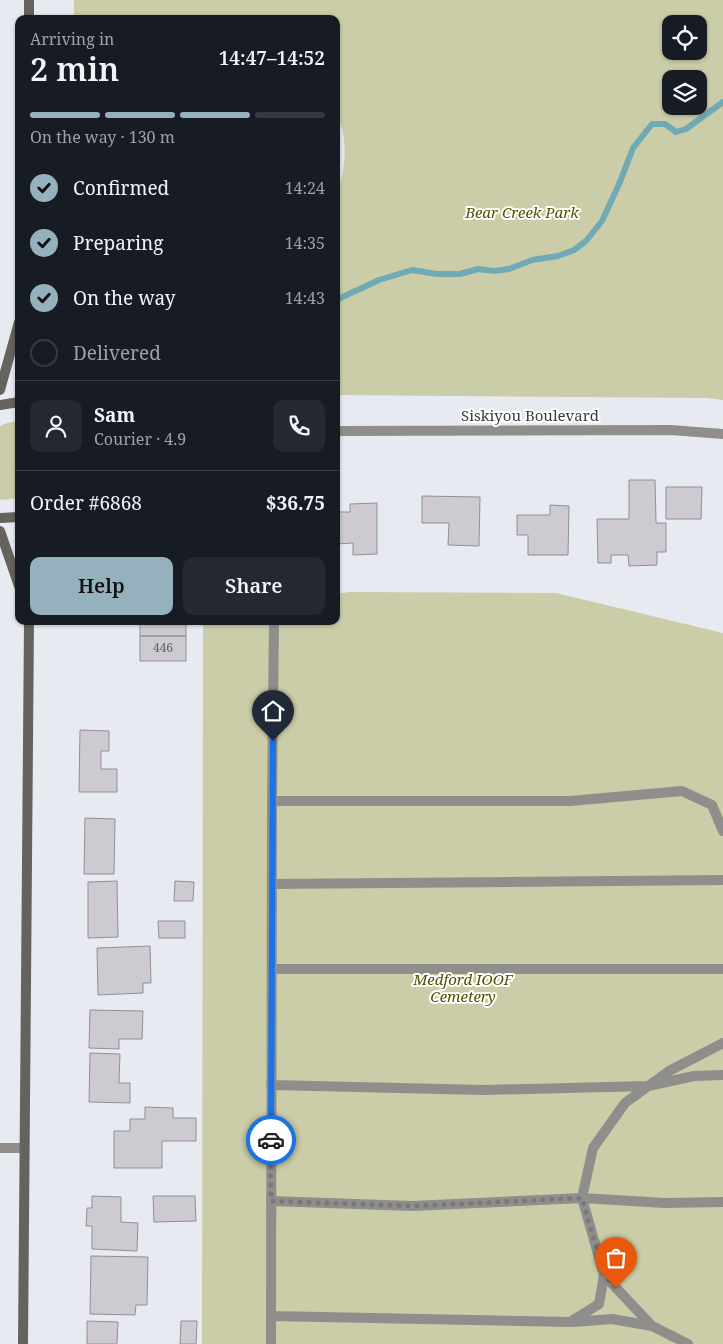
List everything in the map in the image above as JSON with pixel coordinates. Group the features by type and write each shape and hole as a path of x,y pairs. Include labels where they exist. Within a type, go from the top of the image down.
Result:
{"main road":[{"path":"29,0 29,15"},
{"path":"0,390 15,336"},
{"path":"0,406 15,403"},
{"path":"0,518 15,517"},
{"path":"0,531 15,574"},
{"path":"23,1344 29,625"}],"street":[{"name":"Siskiyou Boulevard","path":"340,431 651,430 723,434"},
{"path":"271,1344 274,625"},
{"path":"272,801 570,801 682,791 712,805 723,831"},
{"path":"272,884 723,880"},
{"path":"272,969 723,969"},
{"path":"570,1322 599,1304 604,1275 582,1198 593,1148 625,1104 669,1071 723,1043"},
{"path":"271,1085 484,1090 648,1086 694,1076 723,1075"},
{"path":"0,1148 24,1148"},
{"path":"271,1201 412,1206 582,1198 666,1203 723,1202"},
{"path":"604,1275 652,1326"},
{"path":"271,1316 570,1322 612,1319 652,1326 688,1344"}],"green space":[{"name":"Bear Creek Park","path":"74,0 723,0 723,400 707,398 340,395 340,183 344,165 344,143 340,123 340,15 74,15"},
{"path":"15,422 15,498 1,500 0,426"},
{"name":"Medford IOOF Cemetery","path":"340,593 556,593 723,633 723,1344 202,1344 203,625 340,625"}],"building":[{"path":"629,480 655,480 656,523 666,523 666,552 657,552 657,565 629,566 628,555 611,555 611,563 598,563 597,519 629,519"},
{"path":"666,487 702,487 701,519 666,519"},
{"path":"422,496 480,497 479,546 448,545 449,523 422,523"},
{"path":"377,503 377,554 353,555 353,543 340,544 340,512 350,512 350,504"},
{"path":"550,505 569,506 568,555 528,555 528,535 517,535 517,515 550,515"},
{"path":"140,625 186,625 186,636 140,636"},
{"path":"140,636 186,636 186,661 140,661"},
{"path":"80,730 109,731 109,751 101,751 101,769 117,769 117,792 79,792"},
{"path":"85,818 115,819 114,874 84,874"},
{"path":"117,881 118,937 88,938 88,882"},
{"path":"175,881 194,882 193,901 174,901"},
{"path":"158,921 185,921 185,938 159,938"},
{"path":"150,946 151,983 143,983 143,993 98,995 97,948"},
{"path":"90,1010 143,1011 142,1039 119,1039 119,1049 89,1048"},
{"path":"90,1053 120,1054 119,1083 130,1083 130,1103 89,1102"},
{"path":"145,1107 173,1108 173,1118 196,1118 196,1141 162,1141 162,1168 114,1168 114,1131 130,1131 130,1119 145,1119"},
{"path":"92,1196 121,1197 121,1222 138,1223 137,1251 92,1249 92,1226 86,1226 87,1208 92,1208"},
{"path":"153,1196 195,1196 196,1221 154,1222"},
{"path":"91,1256 148,1257 147,1305 136,1305 135,1315 90,1314"},
{"path":"87,1321 118,1322 117,1344 87,1344"},
{"path":"181,1321 197,1321 196,1344 180,1344"}],"waterway":[{"path":"340,298 379,280 412,270 437,274 460,274 478,269 494,271 509,269 532,260 558,256 574,250 586,241 602,221 633,148 652,124 665,124 676,132 686,129 723,102"}],"way so far":[{"path":"271,1140 271,1201 412,1206 582,1198 604,1275 616,1288"}],"route":[{"path":"271,1140 273,741"}]}
